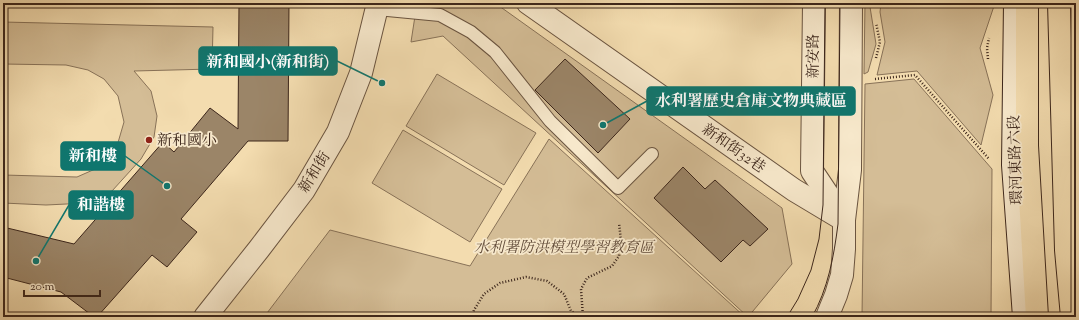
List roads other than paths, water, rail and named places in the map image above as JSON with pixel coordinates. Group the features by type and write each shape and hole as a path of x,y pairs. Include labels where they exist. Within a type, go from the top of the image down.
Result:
{"highway":[{"path":"1027,3 1027,146 1037,317"},
{"path":"1059,3 1066,250 1072,317"}],"street":[{"name":"新和街32巷","path":"528,3 794,190 844,220"},
{"name":"新安路","path":"814,3 812,170 844,220"},
{"path":"827,317 836,295 842,274 844,249 844,220 850,170 851,3"},
{"name":"環河東路六段","path":"1015,3 1013,165 1024,317"},
{"name":"新和街","path":"205,317 304,190 338,132 361,73 378,6"}],"lane":[{"path":"378,6 440,15 471,32 495,52 550,121 618,188 652,154"}],"tram line":[{"path":"787,317 798,299 811,270 819,239 823,205 825,3"},
{"path":"812,317 818,306 830,272 838,224 840,3"}],"place":[{"name":"新和國小(新和街)","path":"382,83"},
{"name":"水利署歷史倉庫文物典藏區","path":"603,125"},
{"name":"新和國小","path":"149,140"},
{"name":"新和樓","path":"167,186"},
{"name":"和諧樓","path":"36,261"}],"park label":[{"name":"水利署防洪模型學習教育區","path":"564,247"}]}
